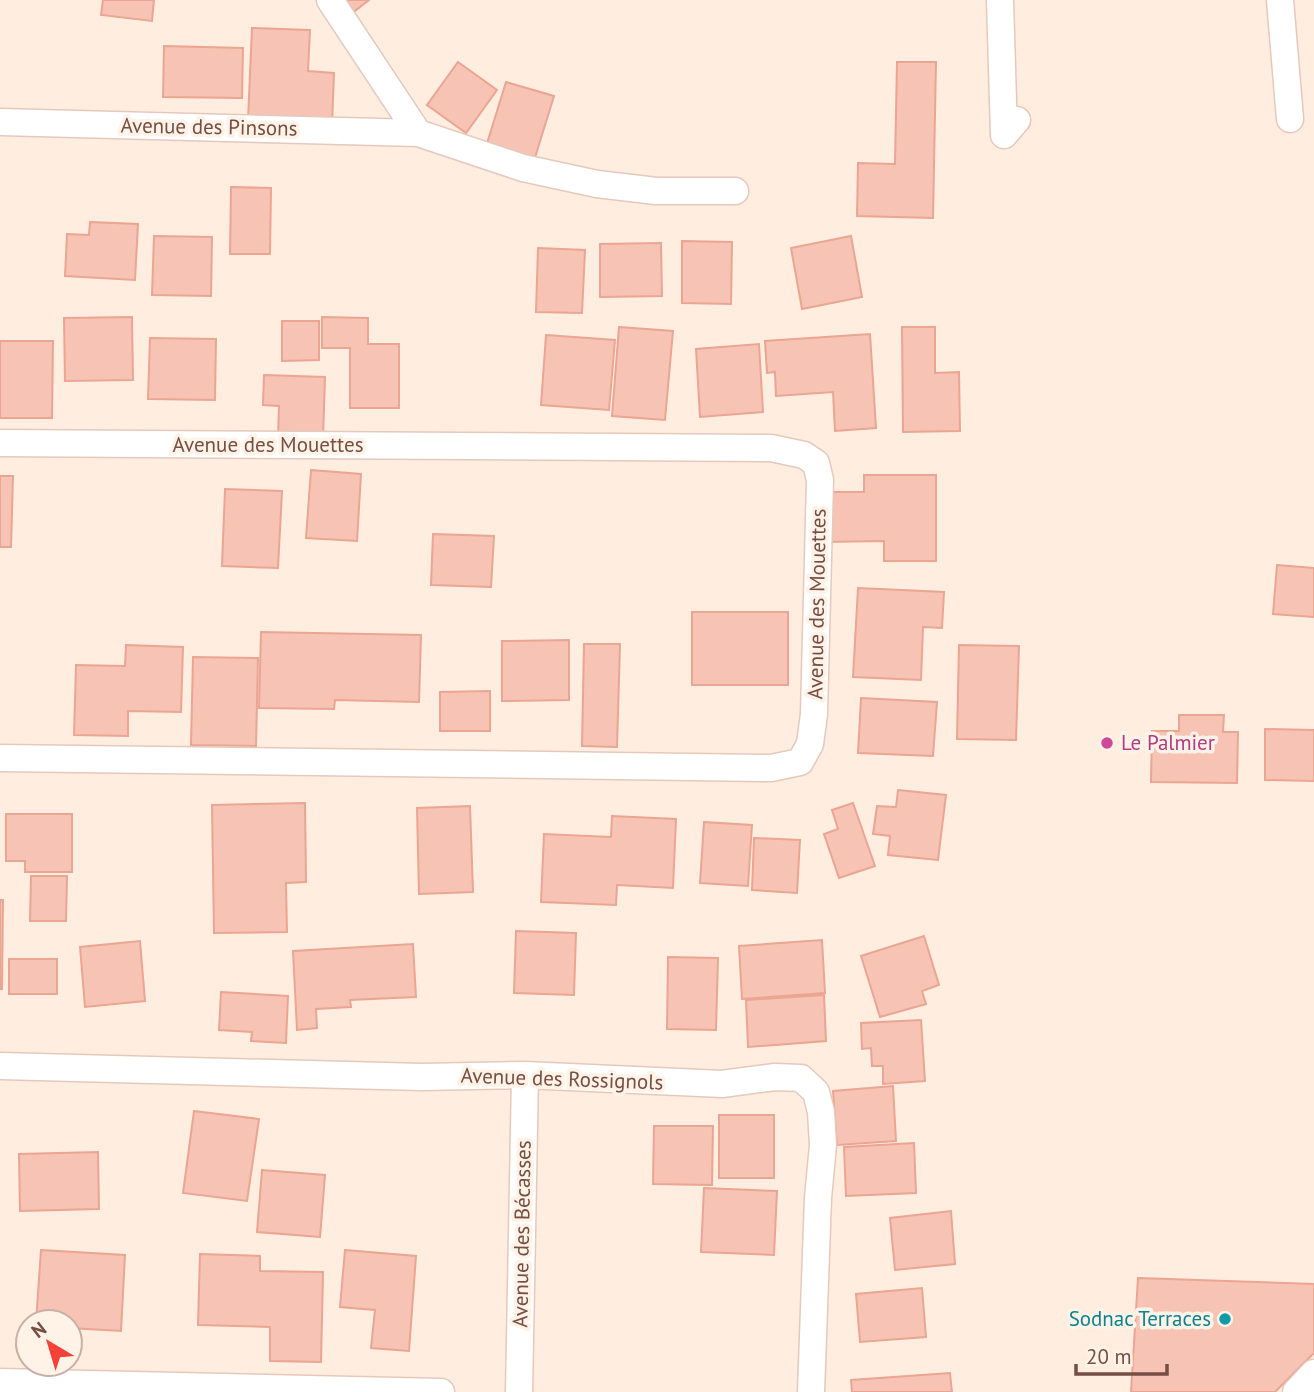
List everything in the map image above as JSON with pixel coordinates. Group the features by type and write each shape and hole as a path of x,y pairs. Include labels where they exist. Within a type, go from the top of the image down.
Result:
{"street":[{"path":"330,0 418,132"},
{"path":"1000,0 1004,135 1017,120"},
{"path":"1280,0 1290,120"},
{"name":"Avenue des Pinsons","path":"0,122 418,132 523,168 597,184 656,191 735,191"},
{"name":"Avenue des Mouettes","path":"0,443 771,448 804,455 816,463 820,480 814,714 810,744 800,762 771,768 0,758"},
{"name":"Avenue des Rossignols","path":"0,1066 422,1077 525,1075 722,1084 775,1077 802,1078 816,1092 821,1112 823,1145 818,1198 811,1392"},
{"name":"Avenue des Bécasses","path":"520,1392 525,1075"},
{"path":"1296,1392 1314,1373"},
{"path":"0,1382 441,1392"}],"building":[{"path":"103,0 154,0 152,21 101,15"},
{"path":"340,0 369,0 351,14"},
{"path":"252,28 310,30 308,71 334,73 332,124 248,120"},
{"path":"164,46 243,48 242,98 163,97"},
{"path":"458,62 497,90 466,133 427,105"},
{"path":"897,62 936,62 933,218 857,216 858,163 895,164"},
{"path":"506,82 554,96 533,164 485,150"},
{"path":"231,187 271,188 270,254 230,254"},
{"path":"90,222 138,224 135,280 65,276 67,234 89,235"},
{"path":"154,236 212,237 211,296 152,295"},
{"path":"851,236 862,297 802,309 791,248"},
{"path":"682,241 732,242 731,304 682,303"},
{"path":"661,243 662,296 600,297 600,244"},
{"path":"538,248 585,250 582,313 536,312"},
{"path":"132,317 133,380 65,381 64,318"},
{"path":"322,317 368,318 368,344 399,344 399,408 350,408 350,348 322,348"},
{"path":"282,321 319,321 319,360 282,361"},
{"path":"619,327 673,331 665,420 612,416"},
{"path":"902,327 935,327 935,373 959,372 960,431 903,432"},
{"path":"870,334 876,428 835,431 833,392 776,396 775,372 767,373 765,341"},
{"path":"546,335 615,340 609,410 541,405"},
{"path":"150,338 216,339 215,400 148,399"},
{"path":"0,341 53,341 52,418 0,418"},
{"path":"759,344 763,412 700,417 696,349"},
{"path":"264,375 325,377 323,438 278,437 279,406 263,405"},
{"path":"311,470 361,474 357,541 306,538"},
{"path":"864,475 936,475 936,561 884,561 884,541 825,542 826,492 864,492"},
{"path":"0,476 13,476 11,547 0,547"},
{"path":"225,489 282,491 278,568 222,566"},
{"path":"433,534 494,536 491,587 431,585"},
{"path":"1277,565 1314,568 1314,617 1273,614"},
{"path":"858,588 944,592 942,628 923,627 921,680 853,677"},
{"path":"692,612 788,612 788,685 692,685"},
{"path":"261,632 421,635 419,702 335,700 334,709 259,708"},
{"path":"569,640 569,700 502,701 502,641"},
{"path":"584,644 620,644 617,747 582,746"},
{"path":"126,645 183,647 181,712 128,711 128,736 74,735 76,665 125,666"},
{"path":"959,645 1019,646 1016,740 957,739"},
{"path":"193,657 258,658 256,746 191,745"},
{"path":"490,691 490,731 440,731 440,692"},
{"path":"861,698 937,702 933,756 858,753"},
{"path":"1179,715 1224,715 1223,732 1238,732 1237,783 1151,782 1152,731 1179,731"},
{"path":"1265,729 1314,730 1314,781 1265,780"},
{"path":"898,790 946,795 938,860 888,855 890,836 873,834 877,806 896,807"},
{"path":"305,803 306,882 286,883 287,932 214,933 212,805"},
{"path":"853,803 875,866 839,878 824,834 838,829 832,810"},
{"path":"470,806 473,892 419,894 417,808"},
{"path":"6,814 72,814 72,872 25,872 25,861 6,861"},
{"path":"612,816 676,819 673,888 617,885 616,905 541,902 544,834 611,837"},
{"path":"704,822 752,825 748,886 700,883"},
{"path":"754,838 800,840 797,893 752,890"},
{"path":"31,876 67,876 66,921 30,921"},
{"path":"0,900 3,900 2,989 0,989"},
{"path":"516,931 576,933 574,995 514,993"},
{"path":"924,936 939,985 922,991 926,1004 880,1017 861,956"},
{"path":"822,940 825,993 742,999 739,946"},
{"path":"140,941 145,1001 85,1007 80,947"},
{"path":"413,944 416,997 350,1000 351,1007 316,1009 317,1028 297,1030 293,951"},
{"path":"668,957 718,958 716,1030 667,1029"},
{"path":"9,959 57,959 57,994 9,994"},
{"path":"221,992 288,996 286,1043 251,1041 252,1032 219,1030"},
{"path":"824,995 826,1041 748,1047 746,1000"},
{"path":"921,1020 925,1081 883,1084 883,1066 872,1066 871,1048 862,1049 861,1023"},
{"path":"893,1086 896,1141 837,1145 833,1091"},
{"path":"194,1111 259,1119 247,1201 183,1193"},
{"path":"719,1115 774,1115 774,1178 719,1178"},
{"path":"654,1126 713,1126 712,1185 653,1184"},
{"path":"914,1143 916,1193 846,1196 844,1147"},
{"path":"98,1152 99,1209 20,1211 19,1154"},
{"path":"262,1170 325,1175 320,1237 257,1232"},
{"path":"704,1188 777,1191 774,1255 701,1252"},
{"path":"951,1211 955,1264 895,1270 890,1218"},
{"path":"41,1250 125,1255 121,1331 84,1329 84,1308 37,1308"},
{"path":"345,1250 416,1256 409,1351 371,1348 375,1310 340,1307"},
{"path":"200,1254 260,1256 260,1271 323,1272 321,1362 270,1361 270,1327 198,1325"},
{"name":"Sodnac Terraces","path":"1138,1278 1314,1284 1314,1353 1275,1392 1131,1392"},
{"path":"922,1288 926,1337 860,1342 856,1294"},
{"path":"950,1373 952,1392 852,1392 851,1380"}],"place":[{"name":"Le Palmier","path":"1107,743"},
{"name":"Sodnac Terraces","path":"1225,1319"}]}
